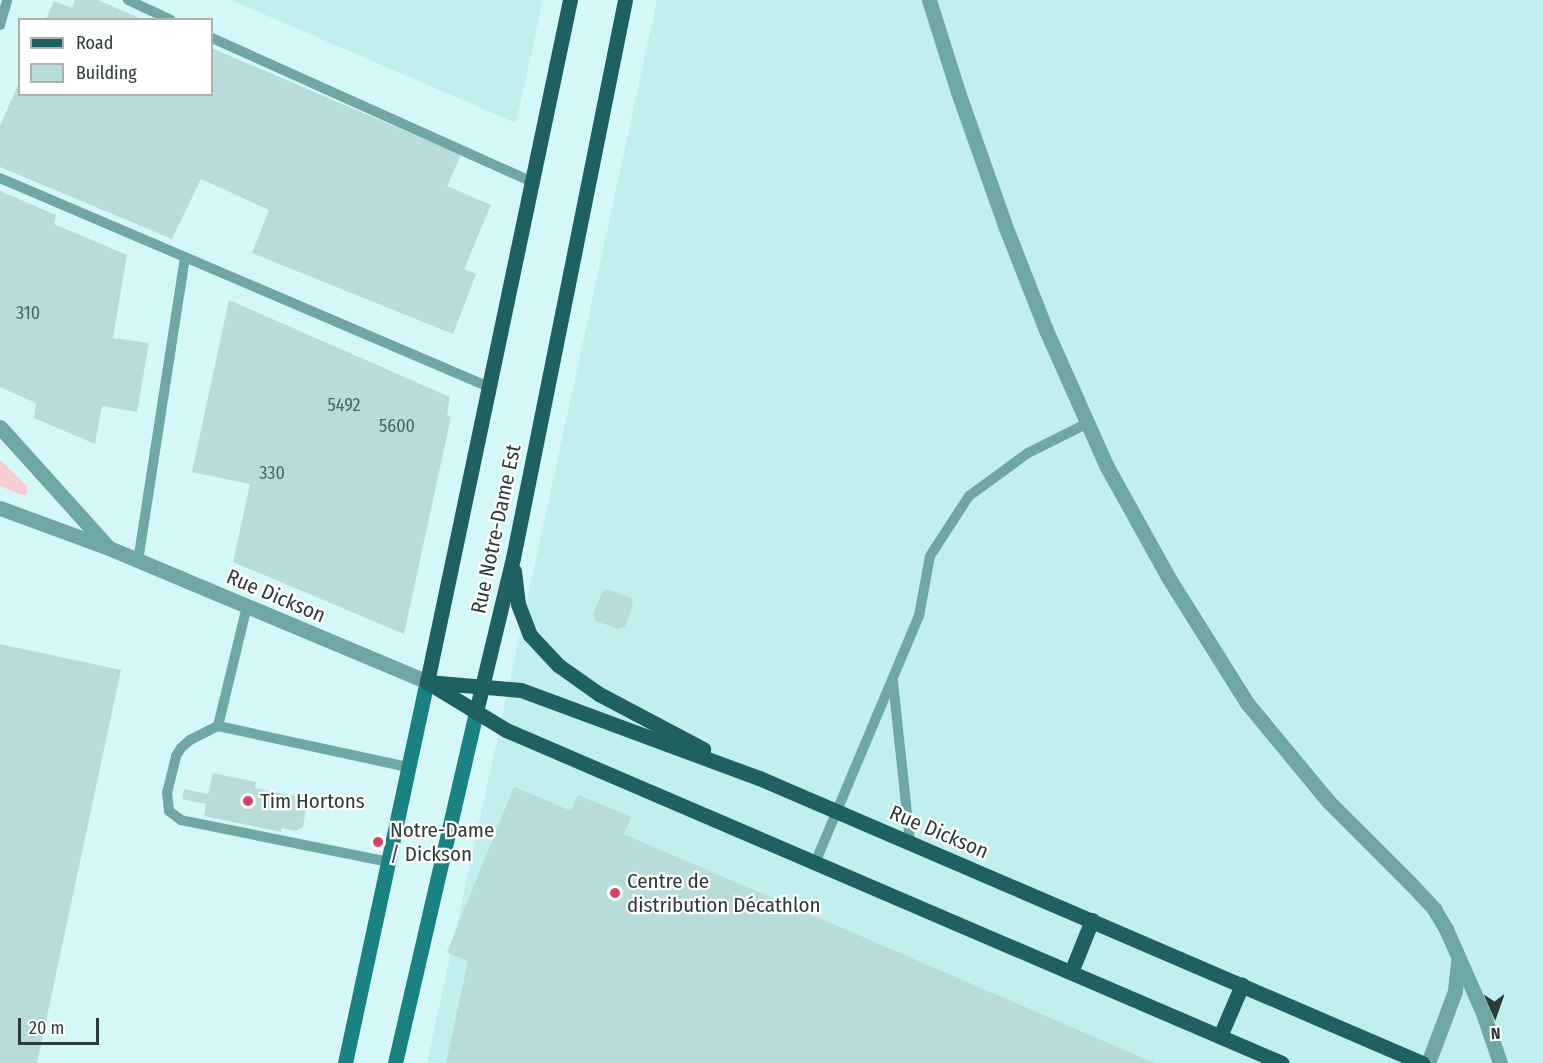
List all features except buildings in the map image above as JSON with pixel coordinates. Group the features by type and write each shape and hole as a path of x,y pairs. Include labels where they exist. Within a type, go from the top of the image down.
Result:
{"main road":[{"name":"Rue Notre-Dame Est","path":"345,1063 570,0"},
{"name":"Rue Notre-Dame Est","path":"395,1063 513,558 625,0"},
{"path":"513,558 518,604 524,622 530,635 558,665 599,694 759,778"},
{"name":"Rue Dickson","path":"427,682 521,690 759,778 1422,1063"},
{"name":"Rue Dickson","path":"427,682 506,730 1282,1063"},
{"path":"1071,972 1092,920"},
{"path":"1220,1036 1242,985"}],"street":[{"path":"929,0 958,92 1006,228 1046,330 1106,465 1168,577 1247,703 1328,801 1434,909 1446,929 1483,1013 1500,1063"},
{"name":"Rue Dickson","path":"0,427 110,548"},
{"name":"Rue Dickson","path":"0,508 110,548 427,682"},
{"path":"1428,1063 1455,991 1458,957"}],"lane":[{"path":"0,25 7,0"},
{"path":"128,0 167,18"},
{"path":"213,38 532,182"},
{"path":"0,178 489,387"},
{"path":"138,561 185,259"},
{"path":"815,863 919,616 930,556 969,496 1028,453 1088,423"},
{"path":"218,726 247,606"},
{"path":"893,680 910,842"},
{"path":"389,862 174,817 167,803 176,756 190,740 218,726 408,767"}],"shaded area":[{"path":"231,0 543,0 516,123"},
{"path":"657,0 1543,0 1543,1063 427,1063"},
{"path":"0,460 27,486 27,494 22,495 0,486"}],"place":[{"name":"Tim Hortons","path":"248,801"},
{"name":"Notre-Dame / Dickson","path":"378,842"},
{"name":"Centre de distribution Décathlon","path":"615,893"}]}
